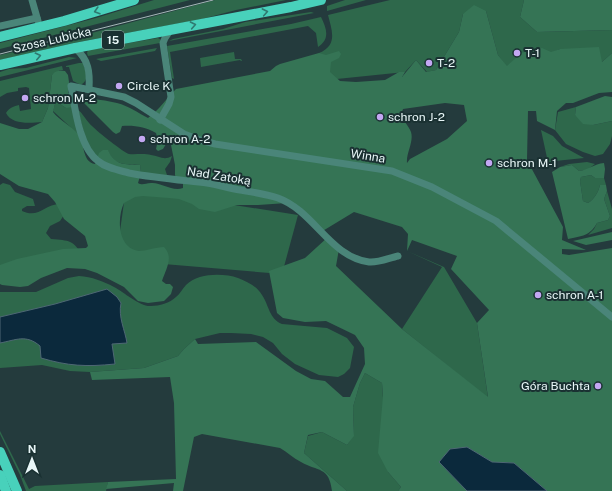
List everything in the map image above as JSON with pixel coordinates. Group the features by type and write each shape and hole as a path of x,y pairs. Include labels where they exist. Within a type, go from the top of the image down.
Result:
{"main road":[{"name":"Szosa Lubicka","path":"0,37 38,22 134,0"},
{"name":"Szosa Lubicka","path":"0,65 75,48 321,0"},
{"path":"0,452 17,491"},
{"path":"0,475 6,491"}],"street":[{"path":"0,26 38,22 32,0"},
{"path":"160,120 169,104 171,97 163,43 171,29"},
{"path":"75,48 83,56 87,66 90,77 89,89"},
{"name":"Winna","path":"70,86 89,89 127,99 184,134 200,140 215,144 392,171 432,187 496,221 612,317"},
{"name":"Nad Zatoką","path":"70,86 81,131 88,152 98,162 114,170 151,177 207,184 279,198 303,212 339,249 356,259 370,262 398,256"}],"green space":[{"path":"154,0 190,0 0,49 0,43 96,18"},
{"path":"215,0 286,0 236,10 202,19 74,43 0,60 0,55 58,42"},
{"path":"345,0 366,0 327,11 327,6"},
{"path":"390,0 524,0 520,17 537,32 612,30 612,53 602,62 560,49 551,53 521,53 507,67 498,55 486,11 463,14 459,32 436,70 427,72 416,60 405,72 327,80 322,69 319,53 325,50 331,42 332,32 328,15"},
{"path":"524,0 612,0 612,30 537,32 520,17"},
{"path":"474,5 486,11 498,55 507,66 521,53 542,48 551,52 560,49 599,47 602,62 612,53 612,92 599,93 573,103 566,103 557,111 555,130 537,121 536,111 528,111 527,160 563,227 562,240 586,250 562,249 562,254 569,255 612,248 612,491 547,491 514,463 492,462 467,447 439,462 467,491 398,491 401,487 388,472 378,453 383,396 382,383 365,373 360,383 353,407 354,436 347,445 322,432 308,435 304,453 347,491 332,491 331,483 325,473 298,460 280,448 202,434 194,437 183,491 173,491 174,483 106,489 108,482 176,479 174,403 170,377 92,380 90,372 144,368 178,356 195,339 198,344 256,342 296,371 311,379 325,381 343,397 350,397 365,364 364,348 355,335 326,321 305,322 283,318 277,313 269,271 305,258 328,237 339,249 336,266 402,329 488,397 477,323 489,310 451,269 457,256 412,240 407,251 408,234 402,227 354,212 321,232 287,203 237,205 215,212 199,209 192,204 179,199 169,198 143,196 135,197 124,203 120,216 120,224 126,244 132,249 139,251 164,247 167,251 169,259 162,281 173,287 171,294 164,301 148,303 138,301 124,287 97,273 85,269 67,268 41,278 28,286 20,287 2,285 0,284 0,265 17,259 63,249 86,248 88,246 85,236 64,219 55,202 48,194 19,186 0,174 0,123 19,129 28,129 42,122 48,108 52,75 57,71 65,71 68,75 68,93 80,97 121,104 148,118 176,89 270,71 280,64 319,53 326,55 339,51 341,54 339,58 331,62 330,72 340,81 356,82 385,80 399,72 405,72 402,77 416,60 426,72 436,70 459,32 463,14","holes":["67,99 85,104 116,134 120,132 122,126 135,126 156,133 158,140 156,149 158,151 163,149 166,144 171,145 175,165 175,175 176,178 183,183 183,188 175,189 155,183 138,183 141,173 140,165 117,162 108,150 103,150 99,153 95,164 91,163 86,156 79,135 53,112 57,102 66,108 72,107 72,105 66,102 65,100","445,103 464,105 467,121 447,139 410,159 407,163 412,136 410,129 403,118 403,109"]},
{"path":"311,12 314,13 169,41 223,29 245,22"},
{"path":"321,17 326,30 326,37 322,44 318,47 316,33 308,26 170,52 174,79 172,78 167,46 291,24"},
{"path":"158,38 161,40 160,43 88,56 87,53 88,50"},
{"path":"157,48 155,51 101,61 96,59"},
{"path":"234,52 235,59 241,59 242,61 240,60 201,67 200,58"},
{"path":"69,57 77,58 0,77 0,72 9,69 26,68"},
{"path":"83,63 86,75 86,80 81,85 73,81 69,67 66,67"},
{"path":"62,66 63,70 60,70 52,75 48,108 42,122 32,123 12,120 6,113 15,106 19,105 20,111 31,109 29,88 18,88 18,91 7,93 0,97 0,81"},
{"path":"605,96 612,97 612,121 593,125 583,124 575,115 576,107"},
{"path":"65,99 72,99 79,135 53,111 57,102 66,108 69,104"},
{"path":"576,107 575,115 593,125 612,121 612,136 610,144 603,154 595,156 566,144 555,130 558,112"},
{"path":"78,110 95,129 116,146 129,154 148,154 164,158 172,156 165,169 168,178 141,173 140,165 117,162 108,151 97,158 86,141"},
{"path":"541,130 553,136 562,146 584,158 555,161 549,167"},
{"path":"587,162 595,164 587,170 579,171 572,165 560,167 569,164"},
{"path":"604,163 604,178 595,178 591,175 581,177 580,181 583,201 588,203 596,196 600,185 606,185 607,191 604,199 610,216 608,220 597,223 588,233 568,239 552,172 560,167 572,165 579,171"},
{"path":"591,175 595,178 604,178 606,185 600,185 596,196 588,203 583,201 580,181 581,177"},
{"path":"3,183 10,185 15,192 33,199 35,206 27,206 22,209 22,211 33,213 50,206 60,204 64,215 60,221 50,226 46,233 51,239 70,242 76,247 83,257 0,276 0,185"},
{"path":"126,188 298,215 282,274 116,260"},
{"path":"607,191 612,209 612,228 588,235 597,223 608,220 610,216 604,199"},
{"path":"612,232 612,240 586,245 573,241"},
{"path":"407,251 444,267 477,323 488,398 402,329 442,267"},
{"path":"211,275 225,275 238,278 252,285 260,292 274,319 278,322 282,324 327,328 347,338 354,347 350,368 338,377 319,375 295,364 282,354 273,343 263,337 251,334 220,333 195,339 178,356 144,368 90,372 70,371 42,365 0,368 0,292 36,292 68,278 79,276 93,278 106,283 137,302 147,306 161,305 171,301 186,285 197,278"},
{"path":"365,373 382,383 388,472 401,487 398,491 347,491 304,453 308,436 322,432 347,445 354,435 353,407 360,383"},
{"path":"0,431 29,489 35,486 108,482 106,491 26,491"}],"water":[{"path":"107,289 117,297 121,303 121,318 127,343 112,344 115,364 86,366 60,363 41,358 40,346 30,340 16,339 0,343 0,317 55,304"},
{"path":"467,447 492,462 514,463 547,491 467,491 439,462 450,449"}],"tram line":[{"path":"0,54 213,0"}],"place":[{"name":"T-1","path":"517,53"},
{"name":"T-2","path":"429,63"},
{"name":"Circle K","path":"119,86"},
{"name":"schron M-2","path":"25,98"},
{"name":"schron J-2","path":"380,117"},
{"name":"schron A-2","path":"142,139"},
{"name":"schron M-1","path":"489,163"},
{"name":"schron A-1","path":"538,295"},
{"name":"Góra Buchta","path":"598,386"}]}
